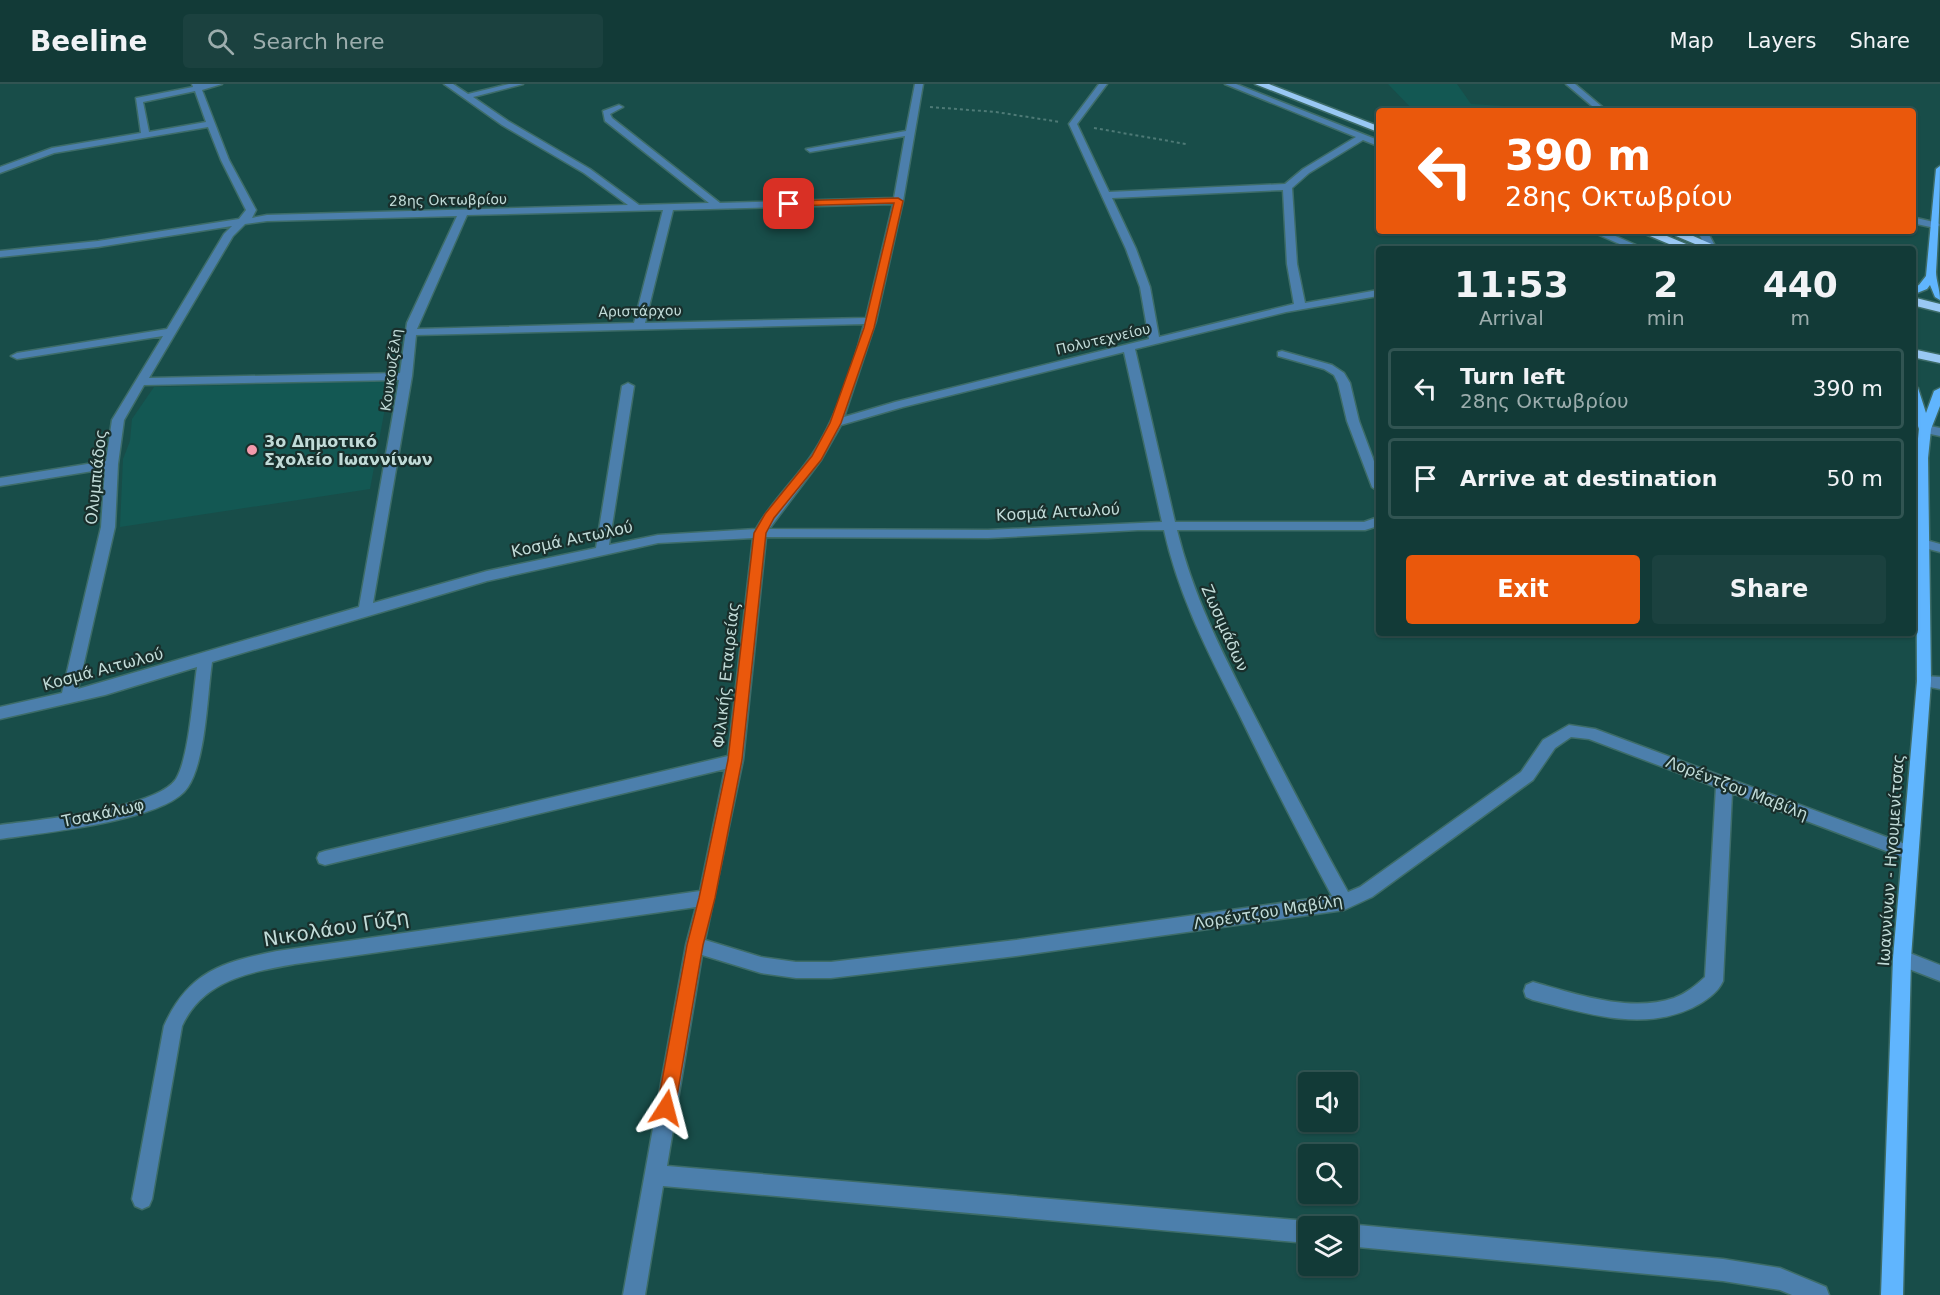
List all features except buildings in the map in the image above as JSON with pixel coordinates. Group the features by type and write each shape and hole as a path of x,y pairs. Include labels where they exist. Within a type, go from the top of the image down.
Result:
{"highway":[{"path":"1260,84 1376,128"},
{"path":"1286,84 1376,118"},
{"path":"1652,234 1684,246"},
{"path":"1678,234 1708,246"},
{"path":"1916,303 1940,308"},
{"path":"1916,354 1940,359"}],"main road":[{"path":"1940,169 1931,276 1940,297"},
{"path":"1916,290 1923,287 1931,276"},
{"name":"Ιωαννίνων - Ηγουμενίτσας","path":"1892,1295 1902,958 1910,853 1932,682 1919,551 1917,457 1932,430 1940,391"},
{"name":"Ιωαννίνων - Ηγουμενίτσας","path":"1916,396 1932,430"}],"street":[{"path":"145,135 139,100 197,86 218,84"},
{"path":"448,84 505,123 587,171 636,207"},
{"path":"465,97 519,84"},
{"name":"Φιλικής Εταιρείας","path":"634,1295 695,945 735,760 760,533 769,517 817,458 836,423 871,321 898,201 919,84"},
{"path":"1103,84 1073,124 1131,249 1145,287 1155,342"},
{"path":"1229,84 1376,142"},
{"path":"1570,84 1599,108"},
{"path":"197,86 225,160 250,207 250,213 244,220"},
{"path":"619,107 606,113 608,119 718,206"},
{"path":"0,170 52,151 212,124"},
{"path":"810,149 911,133"},
{"path":"1107,195 1287,187 1306,171 1362,137"},
{"path":"1287,187 1292,264 1300,306"},
{"name":"28ης Οκτωβρίου","path":"0,254 108,242 244,220 898,201"},
{"path":"639,326 669,206"},
{"name":"Κουκουζέλη","path":"365,610 406,376 410,332 416,312 463,213"},
{"name":"Ολυμπιάδος","path":"69,698 108,527 112,464 118,420 229,234 244,220"},
{"path":"1916,221 1935,225"},
{"path":"1602,234 1632,246"},
{"name":"Πολυτεχνείου","path":"836,423 899,404 1300,306 1376,293"},
{"name":"Αριστάρχου","path":"410,332 871,321"},
{"path":"17,356 172,331"},
{"name":"Ζωσιμάδων","path":"1129,348 1180,570 1207,636 1291,804 1344,902"},
{"path":"1282,354 1328,367 1338,373 1344,383 1353,421 1376,482"},
{"path":"139,382 406,376"},
{"path":"602,550 628,386"},
{"path":"0,482 112,464"},
{"name":"Κοσμά Αιτωλού","path":"0,713 69,698 487,576 602,550 678,536 760,533 987,534 1170,526 1365,526 1376,522"},
{"path":"1919,551 1940,548"},
{"name":"Τσακάλωφ","path":"0,832 121,812 173,793 186,776 191,760 205,659"},
{"name":"Λορέντζου Μαβίλη","path":"695,945 761,965 796,970 831,970 1016,948 1344,902 1366,892 1527,776 1549,744 1569,731 1590,733 1910,853"},
{"path":"325,858 735,760"},
{"path":"1533,991 1612,1011 1681,1006 1705,992 1714,981 1724,783"},
{"name":"Νικολάου Γύζη","path":"142,1199 173,1026 176,1016 189,996 207,981 247,966 295,956 707,898"},
{"path":"1902,958 1940,973"},
{"path":"655,1175 1298,1231"},
{"path":"1358,1236 1723,1270 1780,1279 1818,1295"}],"path":[{"path":"915,108 942,107 996,112 1186,144"}],"shaded area":[{"path":"1388,84 1457,84 1471,104 1538,108 1411,108"},
{"name":"3ο Δημοτικό Σχολείο Ιωαννίνων","path":"390,381 370,489 120,527 123,459 130,441 132,419 154,387"}],"place":[{"name":"3ο Δημοτικό Σχολείο Ιωαννίνων","path":"252,450"}],"route":[{"path":"666,1108 695,945 735,760 756,551 760,533 769,517 817,458 836,423 869,328 898,201 789,204"}]}
